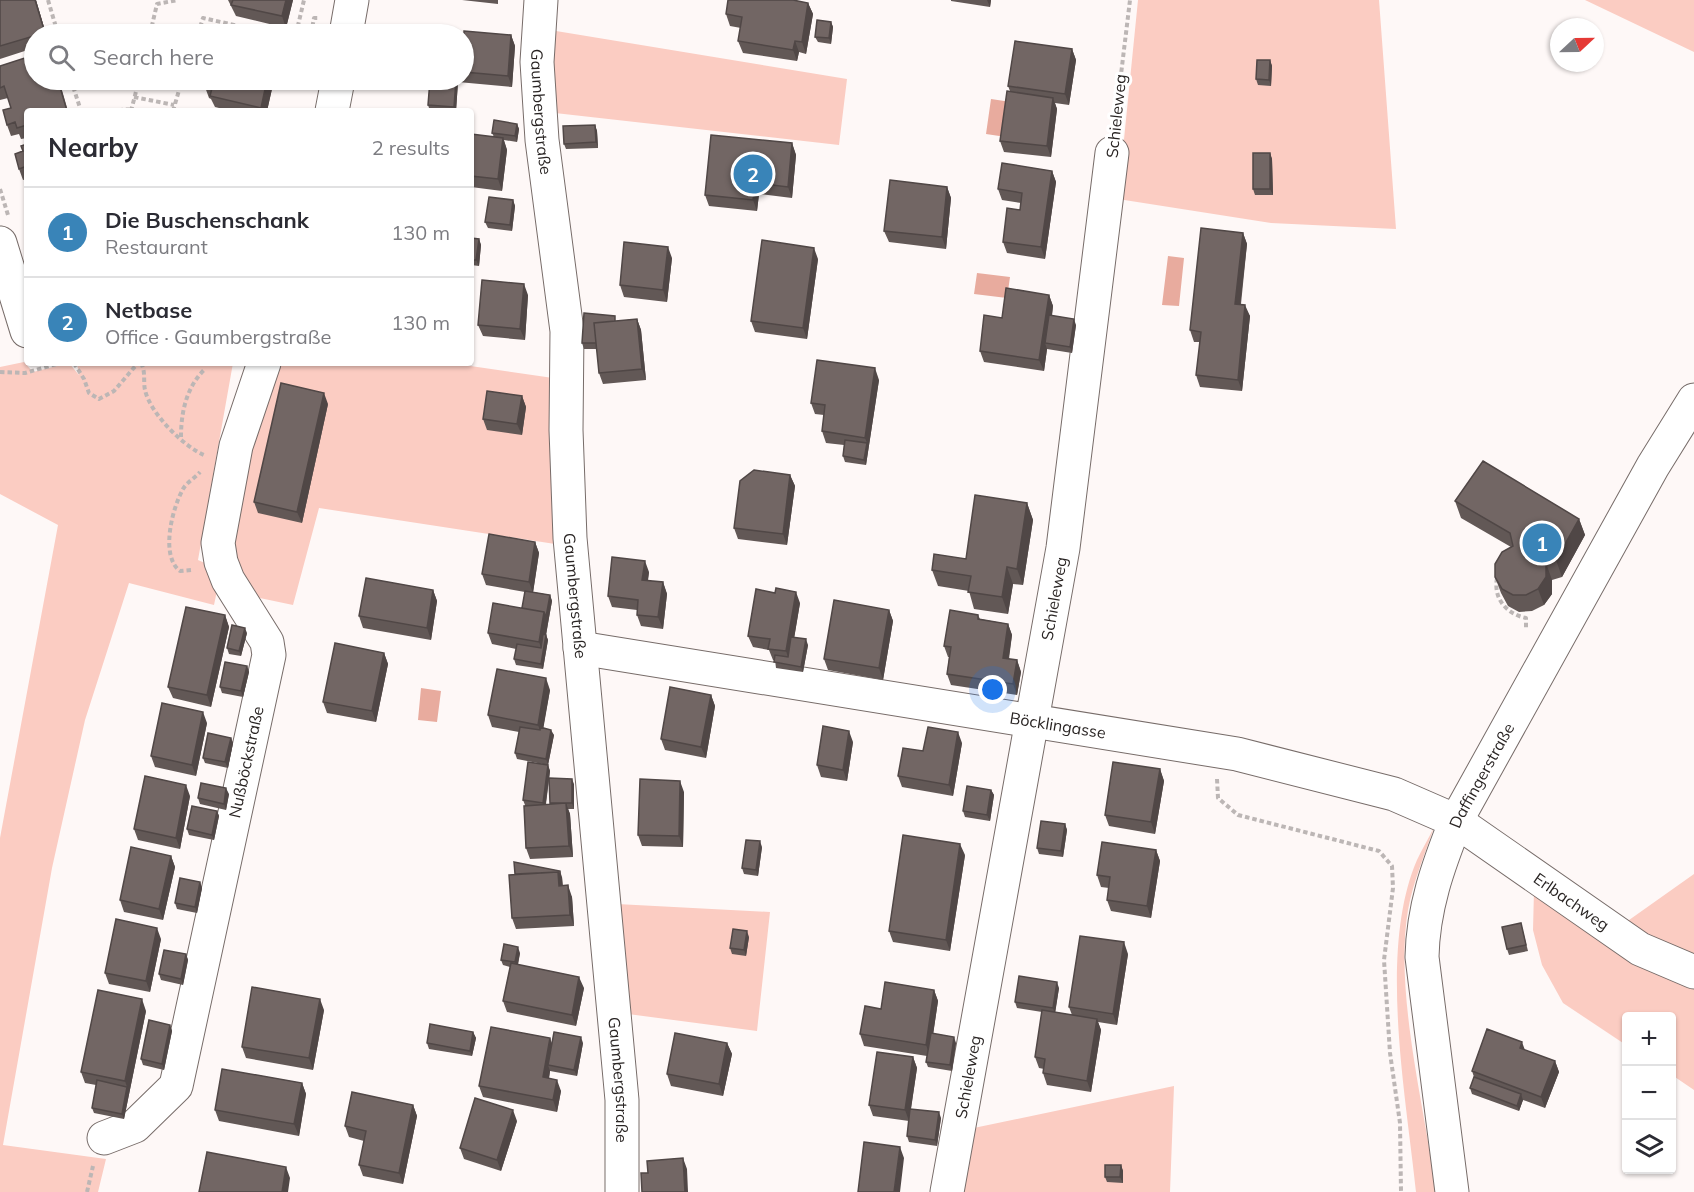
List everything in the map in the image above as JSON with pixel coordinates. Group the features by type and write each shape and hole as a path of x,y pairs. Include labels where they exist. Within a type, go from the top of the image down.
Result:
{"street":[{"path":"348,24 352,0"},
{"name":"Gaumbergstraße","path":"541,0 537,72 542,140 567,331 566,430 570,538 622,1100 622,1192"},
{"path":"333,108 336,90"},
{"name":"Schieleweg","path":"947,1192 1063,548 1112,153"},
{"path":"0,243 24,321"},
{"name":"Nußböckstraße","path":"104,1138 135,1126 176,1086 269,655 267,642 228,580 221,562 218,543 236,446 263,366"},
{"name":"Daffingerstraße","path":"1452,1192 1422,957 1423,930 1434,876 1456,820 1653,466 1694,400"},
{"name":"Böcklingasse","path":"580,648 1222,752 1336,777 1394,794 1456,820"},
{"name":"Erlbachweg","path":"1456,820 1640,949 1694,972"}],"path":[{"path":"48,0 55,24"},
{"path":"152,24 157,4 178,0"},
{"path":"298,24 304,0"},
{"name":"Schieleweg","path":"1112,153 1130,0"},
{"path":"201,24 203,18 230,24"},
{"path":"74,90 80,108"},
{"path":"131,108 136,90"},
{"path":"174,108 179,90"},
{"path":"134,97 174,105"},
{"path":"0,372 26,373 50,366"},
{"path":"76,366 89,393 99,399 114,392 136,366"},
{"path":"141,366 144,370 145,388 152,406 196,452 210,456 207,462"},
{"path":"181,438 181,421 188,395 193,383 204,370"},
{"path":"197,566 189,571 180,572 172,563 167,550 182,491 204,467"},
{"path":"1497,576 1496,585 1501,603 1517,616 1526,618 1525,635"},
{"path":"1222,752 1217,781 1218,798 1238,815 1379,851 1392,866 1393,888 1384,960 1390,1053 1400,1123 1401,1192"}],"shaded area":[{"path":"1138,0 1379,0 1396,229 1271,223 1118,199"},
{"path":"1585,0 1694,0 1694,52"},
{"path":"550,30 847,79 839,145 555,113"},
{"path":"991,99 1011,102 1006,137 986,134"},
{"path":"1168,256 1184,258 1179,306 1162,305"},
{"path":"977,273 1010,277 1007,298 974,294"},
{"path":"24,362 24,366 28,366 33,372 57,366 72,366 79,375 78,366 232,366 198,560 207,564 218,586 214,605 129,583 85,720 52,868 3,1145 106,1159 98,1192 0,1192 0,838 58,525 0,494 0,367"},
{"path":"278,366 471,366 553,378 555,544 319,508 293,605 255,597 250,593 230,544 237,499"},
{"path":"421,688 441,691 437,722 418,720"},
{"path":"1434,827 1410,900 1405,943 1408,1014 1436,1192 1416,1192 1398,1023 1399,936 1405,896 1417,860"},
{"path":"1694,874 1694,961 1622,925"},
{"path":"1534,890 1694,983 1694,1090 1676,1078 1676,1012 1622,1012 1622,1042 1563,1003 1542,965 1533,930"},
{"path":"617,904 770,912 757,1031 628,1014"},
{"path":"1174,1086 1170,1192 959,1192 969,1129"}],"building":[{"path":"0,0 35,0 42,24 24,24 24,39 0,46"},
{"path":"233,0 286,0 282,16 231,5"},
{"path":"728,0 793,0 808,3 802,42 795,41 793,50 738,41 742,17 726,14"},
{"path":"817,20 831,22 829,38 815,37"},
{"path":"474,32 511,35 508,76 474,73"},
{"path":"1015,41 1072,49 1065,94 1008,86"},
{"path":"24,58 24,90 61,90 66,108 24,108 24,126 17,128 15,122 7,125 3,110 11,108 4,86 0,88 0,66"},
{"path":"1257,60 1270,60 1269,80 1256,79"},
{"path":"212,90 265,90 261,108 210,96"},
{"path":"429,90 455,90 454,107 428,105"},
{"path":"1007,91 1053,98 1047,146 1000,141"},
{"path":"494,120 517,124 515,136 492,133"},
{"path":"595,125 596,142 564,144 563,126"},
{"path":"474,134 503,138 498,179 474,176"},
{"path":"711,135 792,143 788,187 755,183 753,200 705,195"},
{"path":"24,145 24,167 19,169 15,154 23,151 21,146"},
{"path":"1253,153 1270,153 1270,189 1253,189"},
{"path":"1002,163 1052,171 1041,247 1003,242 1007,208 1020,210 1022,193 998,189"},
{"path":"890,180 947,187 942,237 884,231"},
{"path":"489,197 513,200 510,225 485,222"},
{"path":"1201,228 1243,233 1235,304 1245,305 1238,380 1196,375 1201,332 1190,330"},
{"path":"474,238 479,239 476,260 474,260"},
{"path":"762,240 814,248 803,328 751,321"},
{"path":"624,242 668,247 663,290 620,285"},
{"path":"482,280 524,284 520,329 478,325"},
{"path":"1006,288 1049,295 1039,360 980,351 984,315 1002,318"},
{"path":"584,313 615,316 615,321 594,323 596,343 582,343"},
{"path":"1049,315 1074,319 1070,347 1045,343"},
{"path":"637,319 642,369 599,373 594,323"},
{"path":"817,360 875,368 865,438 822,431 825,405 811,403"},
{"path":"281,383 324,393 297,512 254,502"},
{"path":"487,391 522,396 517,424 483,419"},
{"path":"845,440 867,443 864,460 843,456"},
{"path":"1483,461 1579,519 1556,560 1546,563 1546,577 1538,589 1526,595 1513,595 1502,589 1495,577 1495,564 1502,552 1513,546 1510,533 1455,501"},
{"path":"754,470 790,475 783,534 734,528 740,481"},
{"path":"975,495 1027,503 1017,569 1007,567 1002,597 968,592 971,576 932,570 934,554 966,559"},
{"path":"489,534 535,542 529,582 482,574"},
{"path":"612,557 645,561 642,580 663,582 658,617 637,615 638,600 608,596"},
{"path":"366,578 433,590 427,628 359,616"},
{"path":"776,588 796,592 786,651 768,649 770,639 748,636 756,589 775,593"},
{"path":"525,591 550,595 546,617 544,612 522,608"},
{"path":"834,600 889,610 879,668 824,659"},
{"path":"493,603 544,612 539,642 488,633"},
{"path":"186,607 225,615 207,695 168,687"},
{"path":"950,610 978,615 978,619 1008,624 1003,658 1017,660 1013,684 947,674 951,647 944,646"},
{"path":"232,625 245,628 239,651 227,648"},
{"path":"543,634 546,635 541,664 514,659 517,644 541,648"},
{"path":"791,637 806,639 801,667 774,662 775,655 788,657"},
{"path":"335,643 384,653 372,711 323,702"},
{"path":"225,662 247,666 241,691 220,687"},
{"path":"497,669 546,678 538,725 488,715"},
{"path":"670,687 711,695 701,747 661,739"},
{"path":"162,703 203,712 192,765 151,756"},
{"path":"823,726 849,731 843,770 817,765"},
{"path":"520,727 540,730 540,727 551,730 546,759 515,753"},
{"path":"928,727 958,732 949,785 898,776 903,748 923,751"},
{"path":"208,733 231,738 225,762 203,758"},
{"path":"528,762 548,765 543,803 523,800"},
{"path":"1113,762 1160,769 1151,822 1105,815"},
{"path":"145,776 186,785 176,838 134,829"},
{"path":"549,778 572,779 572,803 550,803"},
{"path":"640,779 680,781 679,836 638,835"},
{"path":"201,783 226,788 224,804 198,798"},
{"path":"967,786 991,790 987,815 963,811"},
{"path":"566,803 569,846 526,848 524,806"},
{"path":"192,806 217,811 212,835 187,829"},
{"path":"1041,821 1065,824 1061,851 1037,848"},
{"path":"903,835 960,844 946,940 889,931"},
{"path":"746,840 760,841 756,870 742,868"},
{"path":"1102,842 1156,850 1147,906 1107,900 1110,877 1097,875"},
{"path":"131,847 171,856 159,909 120,900"},
{"path":"514,862 560,871 560,877 558,872 515,874"},
{"path":"558,872 559,886 568,885 570,915 512,918 509,875"},
{"path":"180,878 200,882 195,907 175,903"},
{"path":"116,919 157,928 146,981 105,973"},
{"path":"1521,923 1526,945 1507,949 1502,927"},
{"path":"733,929 747,931 744,950 730,948"},
{"path":"1080,936 1124,942 1113,1014 1069,1007"},
{"path":"504,944 518,947 515,962 501,960"},
{"path":"164,950 186,954 181,979 159,974"},
{"path":"511,963 579,977 572,1015 503,1001"},
{"path":"1019,976 1057,982 1053,1008 1015,1002"},
{"path":"885,982 934,990 926,1045 860,1034 865,1006 881,1009"},
{"path":"252,987 320,999 309,1058 242,1047"},
{"path":"98,990 142,999 125,1081 81,1072"},
{"path":"1042,1010 1097,1019 1087,1081 1043,1073 1045,1059 1035,1057"},
{"path":"149,1020 170,1025 162,1064 141,1059"},
{"path":"430,1024 473,1032 470,1051 427,1043"},
{"path":"491,1027 550,1038 543,1077 557,1080 553,1100 479,1086"},
{"path":"1487,1029 1522,1042 1520,1048 1555,1061 1541,1097 1472,1071"},
{"path":"554,1032 581,1037 574,1070 548,1065"},
{"path":"675,1033 727,1043 719,1084 667,1074"},
{"path":"931,1033 954,1037 950,1065 926,1062"},
{"path":"877,1052 913,1057 905,1110 869,1105"},
{"path":"222,1069 302,1083 294,1124 215,1110"},
{"path":"1474,1077 1521,1094 1517,1106 1470,1088"},
{"path":"97,1080 127,1087 122,1114 92,1108"},
{"path":"352,1092 413,1105 399,1173 359,1165 366,1131 345,1126"},
{"path":"475,1098 513,1110 497,1160 460,1148"},
{"path":"910,1109 939,1112 935,1140 907,1136"},
{"path":"864,1142 900,1147 894,1192 858,1192"},
{"path":"207,1152 286,1167 282,1192 199,1192"},
{"path":"683,1158 685,1192 642,1192 641,1173 648,1173 647,1161"},
{"path":"1105,1165 1121,1165 1120,1177 1105,1177"}],"place":[{"name":"Netbase","path":"753,174"},
{"name":"Die Buschenschank","path":"1542,543"}]}
